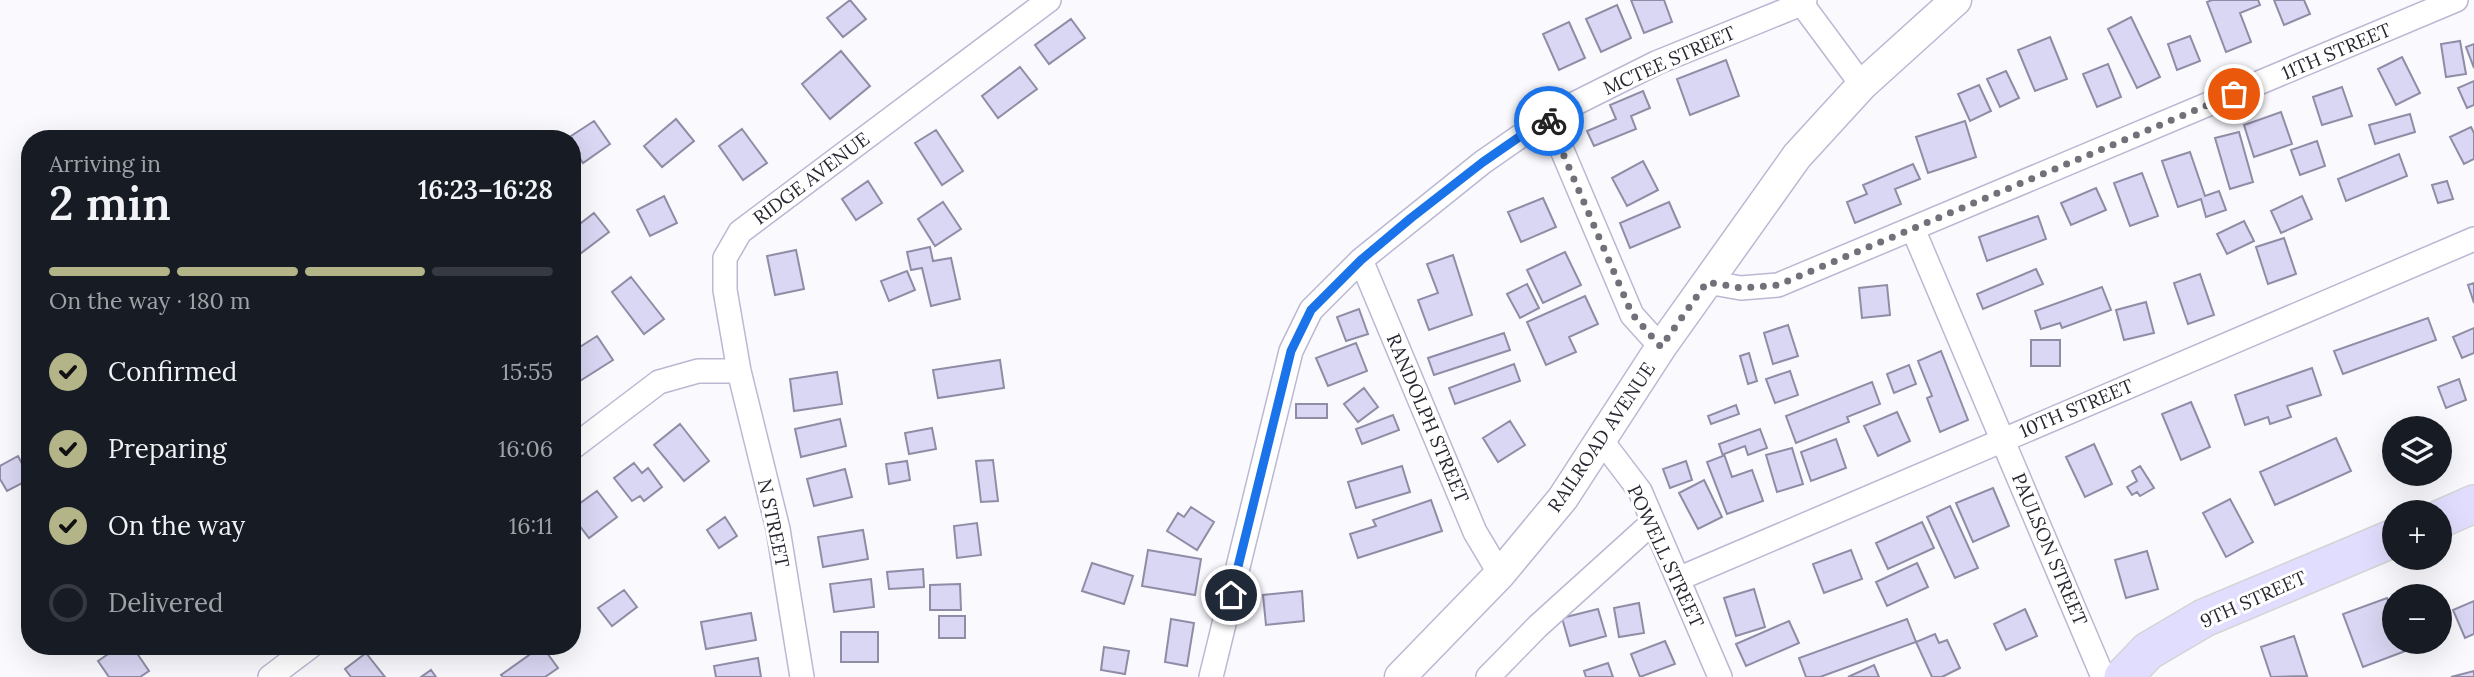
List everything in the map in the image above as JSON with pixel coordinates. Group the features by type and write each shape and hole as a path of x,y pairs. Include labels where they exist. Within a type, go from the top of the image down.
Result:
{"main road":[{"path":"2452,514 2474,504"},
{"name":"9TH STREET","path":"2123,677 2148,651 2204,618 2382,543"}],"street":[{"name":"RIDGE AVENUE","path":"739,371 725,290 725,258 740,232 1049,0"},
{"name":"RAILROAD AVENUE","path":"1399,677 1500,574 1563,498 1661,347 1797,156 1862,85 1956,0"},
{"name":"11TH STREET","path":"1707,282 1741,288 1778,285 2456,0"},
{"path":"1802,1 1862,85"},
{"name":"MCTEE STREET","path":"1211,677 1291,351 1311,310 1361,260 1464,176 1548,117 1656,63 1802,1"},
{"path":"1548,117 1632,314 1661,347"},
{"name":"PAULSON STREET","path":"1913,229 2103,677"},
{"name":"10TH STREET","path":"1678,579 2474,239"},
{"name":"RANDOLPH STREET","path":"1361,260 1475,532 1500,574"},
{"path":"581,441 659,382 698,371 739,371"},
{"name":"N STREET","path":"739,371 778,529 802,677"},
{"name":"POWELL STREET","path":"1602,441 1640,491 1720,677"},
{"path":"1488,677 1538,626 1653,522"},
{"path":"270,677 299,655"}],"building":[{"path":"850,0 866,19 843,37 827,18"},
{"path":"1631,0 1664,0 1672,22 1644,33"},
{"path":"2258,0 2260,5 2240,13 2251,42 2226,52 2207,2"},
{"path":"2274,0 2304,0 2310,14 2284,25"},
{"path":"1617,5 1631,38 1601,52 1586,19"},
{"path":"2131,17 2160,77 2137,88 2108,29"},
{"path":"1071,19 1085,38 1049,64 1035,45"},
{"path":"1569,22 1585,58 1559,70 1543,34"},
{"path":"2190,36 2200,61 2177,70 2168,44"},
{"path":"2050,37 2067,79 2035,91 2018,50"},
{"path":"2460,41 2466,74 2446,77 2441,44"},
{"path":"2474,44 2474,68 2466,47"},
{"path":"841,51 870,86 830,119 802,84"},
{"path":"2402,57 2420,93 2396,105 2378,69"},
{"path":"1726,60 1739,96 1690,115 1677,79"},
{"path":"2108,64 2121,97 2097,107 2083,74"},
{"path":"1020,67 1037,89 998,118 982,96"},
{"path":"2006,71 2019,98 2000,107 1987,79"},
{"path":"2474,81 2474,105 2467,108 2458,88"},
{"path":"1979,85 1991,111 1970,121 1958,94"},
{"path":"2342,87 2352,116 2322,125 2313,97"},
{"path":"1643,91 1650,108 1631,116 1636,129 1594,146 1587,131 1616,119 1610,105"},
{"path":"2281,112 2292,144 2254,157 2244,125"},
{"path":"2410,114 2415,132 2375,144 2369,125"},
{"path":"676,119 694,141 662,167 644,146"},
{"path":"594,121 610,144 583,163 581,160 580,130"},
{"path":"1965,121 1976,157 1928,173 1916,137"},
{"path":"2471,127 2474,133 2474,159 2464,164 2450,137"},
{"path":"742,129 767,163 743,180 719,146"},
{"path":"936,130 963,171 942,185 915,143"},
{"path":"2239,132 2253,182 2230,189 2215,138"},
{"path":"2317,141 2325,166 2300,175 2291,150"},
{"path":"2190,152 2205,196 2219,191 2226,210 2206,217 2201,199 2178,207 2162,161"},
{"path":"2399,154 2407,176 2346,201 2338,179"},
{"path":"1643,161 1658,190 1627,206 1612,178"},
{"path":"1913,164 1920,179 1895,189 1901,204 1855,223 1847,202 1867,194 1863,185"},
{"path":"2142,173 2158,216 2130,226 2114,183"},
{"path":"868,181 882,203 856,220 842,199"},
{"path":"2447,181 2453,199 2438,203 2432,185"},
{"path":"2096,188 2106,210 2071,225 2061,203"},
{"path":"664,196 677,223 650,236 637,210"},
{"path":"2302,196 2312,219 2281,233 2271,211"},
{"path":"1543,198 1556,227 1521,242 1508,212"},
{"path":"943,202 961,229 935,246 918,219"},
{"path":"1669,202 1680,227 1630,248 1620,223"},
{"path":"594,213 609,232 581,253 581,223"},
{"path":"2038,216 2046,239 1987,261 1979,237"},
{"path":"2244,221 2254,241 2227,254 2217,234"},
{"path":"2284,238 2296,274 2268,284 2256,247"},
{"path":"930,247 933,261 951,258 960,299 931,306 922,268 911,270 907,252"},
{"path":"796,250 804,289 775,295 767,256"},
{"path":"1565,252 1581,285 1543,303 1527,270"},
{"path":"1453,255 1472,315 1429,330 1418,300 1438,293 1427,264"},
{"path":"2036,269 2043,284 1983,309 1977,294"},
{"path":"907,271 915,290 889,301 881,281"},
{"path":"2200,274 2214,315 2188,324 2174,283"},
{"path":"631,277 664,319 644,334 612,292"},
{"path":"2474,283 2474,303 2468,285"},
{"path":"1527,284 1539,308 1520,318 1507,294"},
{"path":"1887,285 1890,315 1862,318 1859,288"},
{"path":"2102,287 2111,310 2062,328 2060,323 2041,329 2035,311"},
{"path":"1585,296 1598,324 1569,337 1576,352 1546,365 1527,322"},
{"path":"2146,302 2154,333 2124,340 2116,310"},
{"path":"1359,309 1368,334 1346,341 1337,317"},
{"path":"2428,318 2436,340 2343,374 2334,351"},
{"path":"1788,325 1798,356 1773,364 1764,333"},
{"path":"2474,328 2474,353 2462,358 2453,337"},
{"path":"1504,333 1510,350 1434,375 1428,358"},
{"path":"597,336 613,360 581,380 581,346"},
{"path":"2031,340 2060,340 2060,366 2031,366"},
{"path":"1356,343 1367,371 1328,386 1316,358"},
{"path":"1941,351 1968,420 1940,432 1927,398 1932,396 1918,361"},
{"path":"1749,353 1757,381 1748,384 1740,356"},
{"path":"1000,360 1004,388 938,398 933,370"},
{"path":"1514,364 1520,381 1455,404 1449,388"},
{"path":"1909,365 1916,384 1894,393 1887,374"},
{"path":"2312,368 2321,395 2287,406 2291,417 2270,424 2268,417 2245,425 2235,395"},
{"path":"1790,371 1798,395 1775,403 1766,379"},
{"path":"837,372 842,404 794,411 790,379"},
{"path":"2459,379 2466,400 2446,408 2438,387"},
{"path":"1872,382 1880,404 1847,417 1849,422 1796,443 1786,416"},
{"path":"1364,388 1378,407 1358,422 1344,404"},
{"path":"2191,402 2210,447 2181,460 2162,414"},
{"path":"1296,404 1327,404 1327,418 1296,418"},
{"path":"1736,405 1739,414 1711,424 1708,416"},
{"path":"1897,412 1910,441 1878,456 1864,426"},
{"path":"1393,415 1399,430 1362,444 1356,429"},
{"path":"840,419 846,446 801,457 795,429"},
{"path":"1510,421 1525,445 1498,462 1483,438"},
{"path":"680,424 709,461 684,481 654,445"},
{"path":"932,428 936,449 909,454 905,433"},
{"path":"1760,429 1767,448 1748,455 1745,446 1724,454 1732,477 1752,470 1763,501 1727,514 1707,462 1723,456 1719,444"},
{"path":"2336,438 2351,471 2275,505 2260,472"},
{"path":"1836,439 1846,468 1811,481 1801,452"},
{"path":"2094,444 2112,484 2085,497 2066,457"},
{"path":"1792,448 1803,484 1777,492 1766,455"},
{"path":"18,456 21,462 21,484 7,491 0,479 0,466"},
{"path":"993,460 998,501 981,502 976,461"},
{"path":"907,461 910,480 889,484 886,464"},
{"path":"1686,461 1692,480 1670,488 1663,469"},
{"path":"634,463 642,473 648,468 662,487 644,501 640,496 632,501 614,478"},
{"path":"1402,466 1410,492 1356,508 1348,482"},
{"path":"2140,466 2154,488 2140,496 2137,492 2132,495 2127,487 2137,481 2132,471"},
{"path":"845,469 852,497 814,506 807,479"},
{"path":"1704,480 1722,517 1698,529 1679,493"},
{"path":"1993,488 2009,526 1973,542 1956,503"},
{"path":"597,491 617,517 589,538 581,528 581,503"},
{"path":"2230,499 2253,542 2226,557 2203,513"},
{"path":"1431,500 1442,531 1358,558 1350,534 1376,526 1373,520"},
{"path":"1950,506 1978,568 1955,578 1927,517"},
{"path":"1191,507 1214,522 1197,550 1167,531 1178,513 1184,517"},
{"path":"725,517 737,536 719,548 707,530"},
{"path":"1922,522 1934,548 1888,569 1876,543"},
{"path":"977,523 981,555 957,558 954,526"},
{"path":"863,530 868,559 823,567 818,537"},
{"path":"1148,550 1201,559 1195,595 1142,586"},
{"path":"1851,550 1862,579 1824,593 1813,564"},
{"path":"2147,551 2158,589 2126,598 2115,560"},
{"path":"1092,563 1133,576 1124,604 1082,591"},
{"path":"1917,563 1928,587 1887,606 1876,582"},
{"path":"923,569 924,587 889,589 887,572"},
{"path":"871,579 874,607 834,612 830,584"},
{"path":"960,584 961,610 930,610 930,585"},
{"path":"1754,589 1765,627 1736,636 1724,598"},
{"path":"624,590 637,607 612,626 598,608"},
{"path":"1302,591 1304,621 1266,625 1263,595"},
{"path":"2382,600 2382,654 2397,654 2363,667 2343,614"},
{"path":"2474,601 2474,634 2465,638 2453,610"},
{"path":"1639,603 1644,633 1619,637 1614,608"},
{"path":"1598,609 1606,636 1570,646 1562,618"},
{"path":"2025,609 2037,636 2006,650 1994,624"},
{"path":"751,613 756,640 706,649 701,622"},
{"path":"939,616 965,616 965,638 939,638"},
{"path":"1171,619 1194,623 1187,666 1165,662"},
{"path":"1907,619 1916,642 1820,677 1806,677 1799,658"},
{"path":"1789,621 1799,643 1746,666 1736,644"},
{"path":"841,632 878,632 878,662 841,662"},
{"path":"1935,634 1939,643 1947,640 1960,668 1942,677 1932,677 1916,642"},
{"path":"2294,636 2307,676 2271,677 2261,647"},
{"path":"1665,641 1675,664 1640,677 1631,654"},
{"path":"1104,647 1129,651 1125,674 1101,670"},
{"path":"107,655 138,655 149,671 140,677 109,677 98,661"},
{"path":"363,655 368,655 385,677 351,677 345,669"},
{"path":"529,655 549,655 558,668 545,677 501,675"},
{"path":"758,658 761,677 716,677 714,666"},
{"path":"1608,663 1613,677 1586,677 1584,671"},
{"path":"1874,665 1879,677 1848,677"},
{"path":"431,670 436,677 421,677"},
{"path":"2474,671 2474,677 2451,677"}],"way so far":[{"path":"1549,121 1632,314 1661,347 1707,282 1741,288 1778,285 2234,94"}],"route":[{"path":"1231,595 1291,351 1311,310 1361,260 1411,218 1483,162 1548,117 1549,121"}]}
